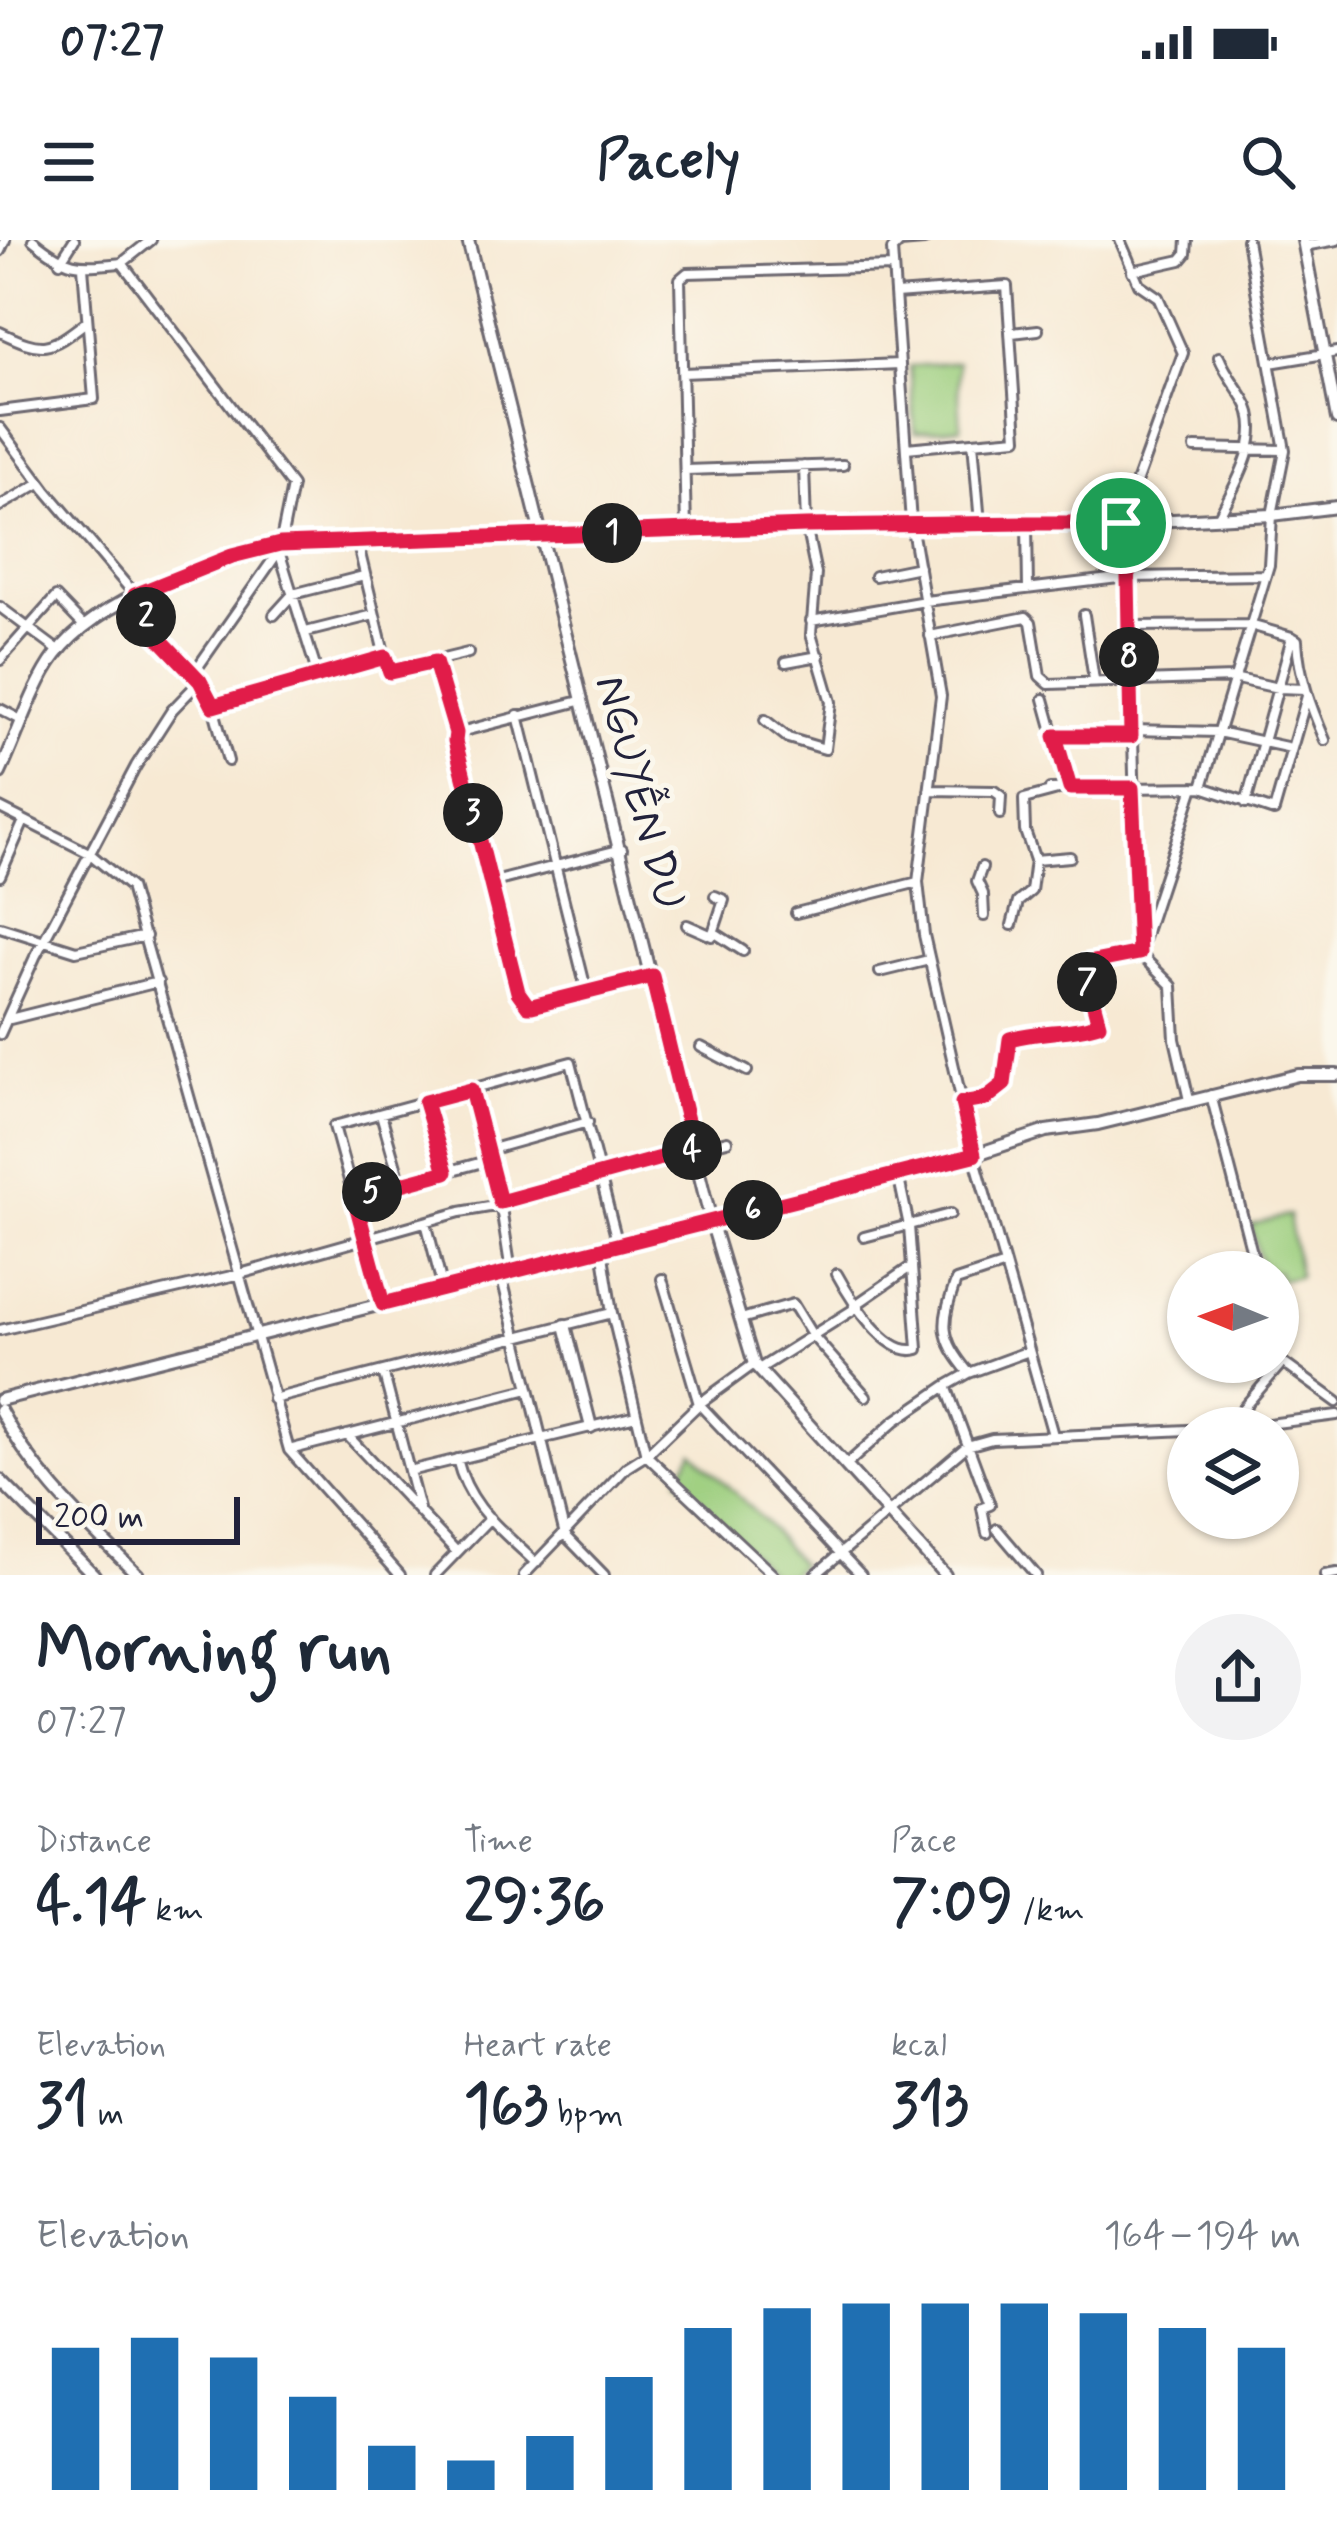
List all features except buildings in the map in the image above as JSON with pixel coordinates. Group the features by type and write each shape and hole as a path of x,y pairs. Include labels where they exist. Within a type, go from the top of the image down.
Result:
{"main road":[{"name":"NGUYỄN DU","path":"468,240 711,1221 756,1367 945,1575"},
{"path":"1304,243 1331,352 1336,410"},
{"path":"0,773 59,651 83,625 135,595 232,556 357,540 911,523 1124,523 1337,507"},
{"path":"0,1400 974,1155 1046,1131 1098,1124 1298,1075 1337,1075"},
{"path":"565,1325 591,1427"},
{"path":"0,1410 27,1459 52,1490 138,1575"},
{"path":"0,1480 94,1575"}],"street":[{"path":"33,240 59,262 82,267 122,263 151,240"},
{"path":"59,262 74,240"},
{"path":"924,240 894,244 893,267 911,523 941,696 918,882 929,960 974,1155 1053,1435"},
{"path":"1120,240 1138,284 1158,298 1183,353 1124,523 1139,953 1172,986 1175,1040 1189,1100"},
{"path":"1132,271 1181,260 1187,240"},
{"path":"1139,953 1217,732 1265,575 1285,449 1247,240"},
{"path":"1304,243 1337,240"},
{"path":"0,1034 136,766 279,548 292,486 122,263"},
{"path":"0,411 92,401 82,267"},
{"path":"686,530 678,286 686,274 893,267"},
{"path":"895,293 1007,286 1012,333 1017,438 906,448"},
{"path":"0,332 34,347 49,348 87,321"},
{"path":"1012,333 1038,330"},
{"path":"1270,363 1331,352"},
{"path":"1218,518 1252,446 1245,400 1227,378 1220,357"},
{"path":"682,373 900,364"},
{"path":"0,428 135,595 156,635 197,677 213,706 228,761"},
{"path":"974,442 980,524"},
{"path":"1195,448 1285,449"},
{"path":"686,470 843,465"},
{"path":"766,720 788,738 825,749 831,692 811,621 816,574 806,526 805,466"},
{"path":"0,506 40,482"},
{"path":"1027,523 1028,589"},
{"path":"357,540 390,672 468,653"},
{"path":"279,548 318,676"},
{"path":"874,576 919,567"},
{"path":"811,621 925,601 1127,578 1265,575"},
{"path":"274,615 293,594 364,576"},
{"path":"0,660 56,597 83,625"},
{"path":"0,607 59,651"},
{"path":"305,632 374,615"},
{"path":"1084,615 1094,680"},
{"path":"931,636 1028,617 1044,681 1053,685 1094,680 1233,679 1306,692"},
{"path":"1128,626 1250,625 1292,637 1297,640 1306,692 1325,740"},
{"path":"1246,803 1292,637"},
{"path":"786,662 819,656"},
{"path":"213,706 385,657"},
{"path":"435,662 517,989 528,1006 652,976"},
{"path":"1051,789 1198,787 1274,811 1306,692"},
{"path":"1044,699 1070,788"},
{"path":"456,733 580,701"},
{"path":"0,709 24,721"},
{"path":"518,715 587,993"},
{"path":"1055,736 1217,732 1291,748"},
{"path":"1012,925 1018,902 1031,891 1035,860 1025,831 1024,799 1070,788"},
{"path":"929,790 994,791 1001,796 1000,814"},
{"path":"0,808 89,853 126,880 146,936 289,1450 400,1575"},
{"path":"0,876 24,821"},
{"path":"490,883 622,849"},
{"path":"1035,860 1070,856"},
{"path":"982,866 977,881 985,916"},
{"path":"796,913 918,882"},
{"path":"687,925 712,936 715,933 724,900 715,896"},
{"path":"0,927 76,951 146,936"},
{"path":"715,933 743,951"},
{"path":"962,1103 985,1099 1004,1084 1010,1039 1031,1032 1073,1033 1099,1024 1083,964 1139,953"},
{"path":"880,972 929,960"},
{"path":"9,1019 158,982"},
{"path":"701,1047 747,1072"},
{"path":"383,1304 334,1126 571,1063 618,1245"},
{"path":"471,1090 500,1203 517,1337 565,1535 604,1575"},
{"path":"1211,1095 1252,1251"},
{"path":"425,1102 446,1172"},
{"path":"380,1114 401,1184"},
{"path":"354,1197 446,1172 588,1122"},
{"path":"0,1330 240,1274 727,1141"},
{"path":"837,1274 855,1307 897,1348 916,1350 909,1226 898,1174"},
{"path":"864,1237 950,1214"},
{"path":"426,1222 443,1289"},
{"path":"602,1249 646,1455 772,1575"},
{"path":"969,1373 945,1338 955,1284 962,1277 1005,1265"},
{"path":"524,1575 627,1467 699,1405 812,1336 913,1266"},
{"path":"662,1279 699,1405 862,1575"},
{"path":"740,1319 793,1304 812,1336 866,1396"},
{"path":"273,1399 612,1312"},
{"path":"844,1466 895,1421 946,1386 1029,1351"},
{"path":"383,1371 420,1512"},
{"path":"1299,1375 1337,1402"},
{"path":"1243,1407 1262,1383"},
{"path":"946,1386 990,1505 982,1508 992,1531 1036,1575"},
{"path":"289,1450 528,1388"},
{"path":"1299,1419 1337,1414"},
{"path":"409,1471 636,1416"},
{"path":"815,1575 967,1446 992,1439 1167,1431"},
{"path":"346,1434 457,1552"},
{"path":"457,1459 464,1488 536,1563"},
{"path":"435,1575 490,1518"},
{"path":"1324,1575 1337,1573"}],"green space":[{"path":"957,362 961,428 915,433 910,366"},
{"path":"1289,1215 1295,1251 1258,1251 1251,1225"},
{"path":"693,1452 767,1524 800,1564 790,1575 773,1575 678,1479"}],"route":[{"path":"911,523 1121,523 1127,523 1131,736 1055,736 1070,788 1132,788 1139,953 1083,964 1099,1024 1073,1033 1031,1032 1010,1039 1004,1084 985,1099 962,1103 974,1155 383,1304 354,1197 446,1172 425,1102 471,1090 500,1202 694,1149 652,976 532,1006 518,992 435,662 390,672 385,657 213,706 200,681 156,635 135,595 232,556 280,544 911,523"}]}
